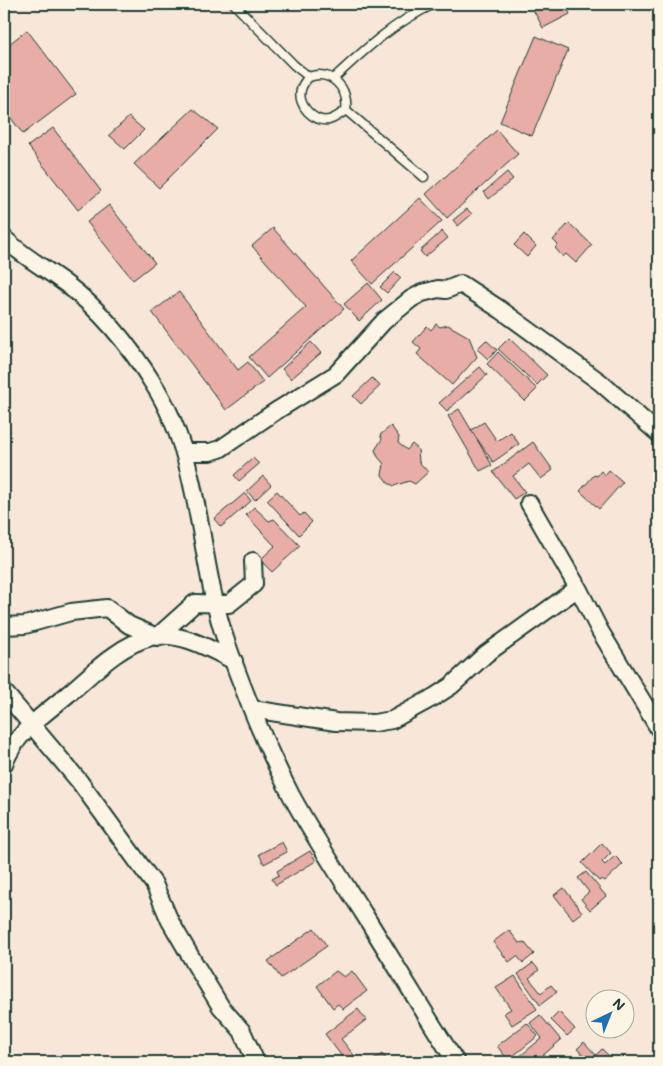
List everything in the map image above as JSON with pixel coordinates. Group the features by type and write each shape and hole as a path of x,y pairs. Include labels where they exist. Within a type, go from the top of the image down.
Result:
{"street":[{"path":"4,238 65,284 110,324 131,349 170,411 184,452 208,573 226,641 266,742 290,793 315,838 456,1062"},
{"path":"184,452 210,452 220,449 276,411 336,374 384,320 411,299 422,293 438,289 446,290 461,284 509,315 584,371 659,434"},
{"path":"529,503 578,588 600,631 659,728"},
{"path":"157,637 195,603 229,604 254,584 253,561"},
{"path":"252,709 336,722 374,723 392,720 451,686 486,654 578,588"},
{"path":"4,626 24,625 71,612 107,608 129,625 157,637"},
{"path":"4,764 9,752 31,726 125,648 152,637 176,637 189,640 234,661"},
{"path":"4,692 79,781 154,884 170,920 195,964 221,1006 242,1031 256,1062"}],"lane":[{"path":"234,4 294,65 309,76"},
{"path":"334,78 386,32 413,14 434,4"},
{"path":"316,74 334,78 344,92 347,102 346,110 336,118 327,120 319,119 308,112 300,96 303,83 309,76 316,74"},
{"path":"346,110 424,177"}],"building":[{"path":"530,4 565,4 570,14 543,28"},
{"path":"27,30 76,94 23,134 4,109 4,48"},
{"path":"536,36 568,50 532,136 500,122"},
{"path":"193,109 218,129 159,188 134,164"},
{"path":"129,117 144,130 125,149 109,135"},
{"path":"53,128 101,191 78,210 28,146"},
{"path":"497,130 518,154 447,218 426,194"},
{"path":"507,172 513,179 489,199 484,192"},
{"path":"420,198 442,221 372,284 351,261"},
{"path":"109,205 155,263 133,280 87,222"},
{"path":"467,209 472,214 458,226 453,220"},
{"path":"569,223 592,245 576,263 566,254 563,257 555,248 558,245 553,240"},
{"path":"273,228 344,309 267,378 249,357 306,307 252,246"},
{"path":"442,231 448,238 425,257 420,251"},
{"path":"524,234 536,246 527,257 514,245"},
{"path":"395,272 401,278 387,293 380,287"},
{"path":"368,283 382,300 359,321 344,304"},
{"path":"179,292 238,370 248,362 263,382 226,410 152,312"},
{"path":"436,324 440,327 448,325 469,337 477,357 452,385 417,354 421,349 413,342 427,326 431,330"},
{"path":"509,338 547,375 537,385 498,349"},
{"path":"486,340 497,350 488,359 477,349"},
{"path":"311,342 321,353 291,379 282,369"},
{"path":"498,352 537,389 525,401 487,364"},
{"path":"480,367 487,375 447,411 439,403"},
{"path":"372,378 380,386 361,404 353,396"},
{"path":"459,409 492,465 480,471 448,416"},
{"path":"484,422 497,441 511,432 519,444 493,462 471,430"},
{"path":"391,426 399,437 398,443 407,450 412,444 418,449 419,462 428,472 415,484 409,481 394,486 388,483 382,475 384,464 375,450 382,439 380,435"},
{"path":"533,442 553,470 541,479 529,464 513,476 525,492 514,499 493,472"},
{"path":"253,458 259,464 239,481 234,475"},
{"path":"609,470 623,482 599,509 580,491 594,475 597,476 601,471 605,475"},
{"path":"263,476 271,485 255,500 247,491"},
{"path":"277,491 300,516 304,513 312,522 299,535 267,500"},
{"path":"245,493 251,501 221,527 214,519"},
{"path":"254,507 269,521 274,519 300,546 272,572 260,560 275,546 246,515"},
{"path":"282,842 287,852 264,864 259,854"},
{"path":"602,843 611,853 602,862 605,865 615,856 623,864 605,881 602,879 599,881 582,863"},
{"path":"310,851 316,861 276,885 272,879 279,875 277,871"},
{"path":"586,872 606,896 590,910 581,899 589,892 578,878"},
{"path":"564,888 582,912 573,919 554,895"},
{"path":"314,928 327,946 281,978 268,961"},
{"path":"509,930 519,943 524,942 534,954 523,963 517,956 509,962 493,942"},
{"path":"533,963 539,970 529,978 541,993 551,985 557,992 540,1005 518,974"},
{"path":"336,971 344,977 352,971 367,991 343,1009 338,1004 333,1008 317,986"},
{"path":"515,976 537,1009 512,1025 504,1013 511,1009 496,988"},
{"path":"358,1009 366,1020 341,1039 357,1059 353,1062 346,1062 325,1034"},
{"path":"559,1012 575,1029 567,1036 551,1020"},
{"path":"540,1015 561,1040 535,1062 513,1062 542,1038 530,1023"},
{"path":"527,1023 538,1036 508,1060 497,1046"},
{"path":"584,1042 596,1055 602,1049 610,1057 605,1062 591,1062 577,1049"},
{"path":"382,1054 387,1060 384,1062 371,1062"}]}
